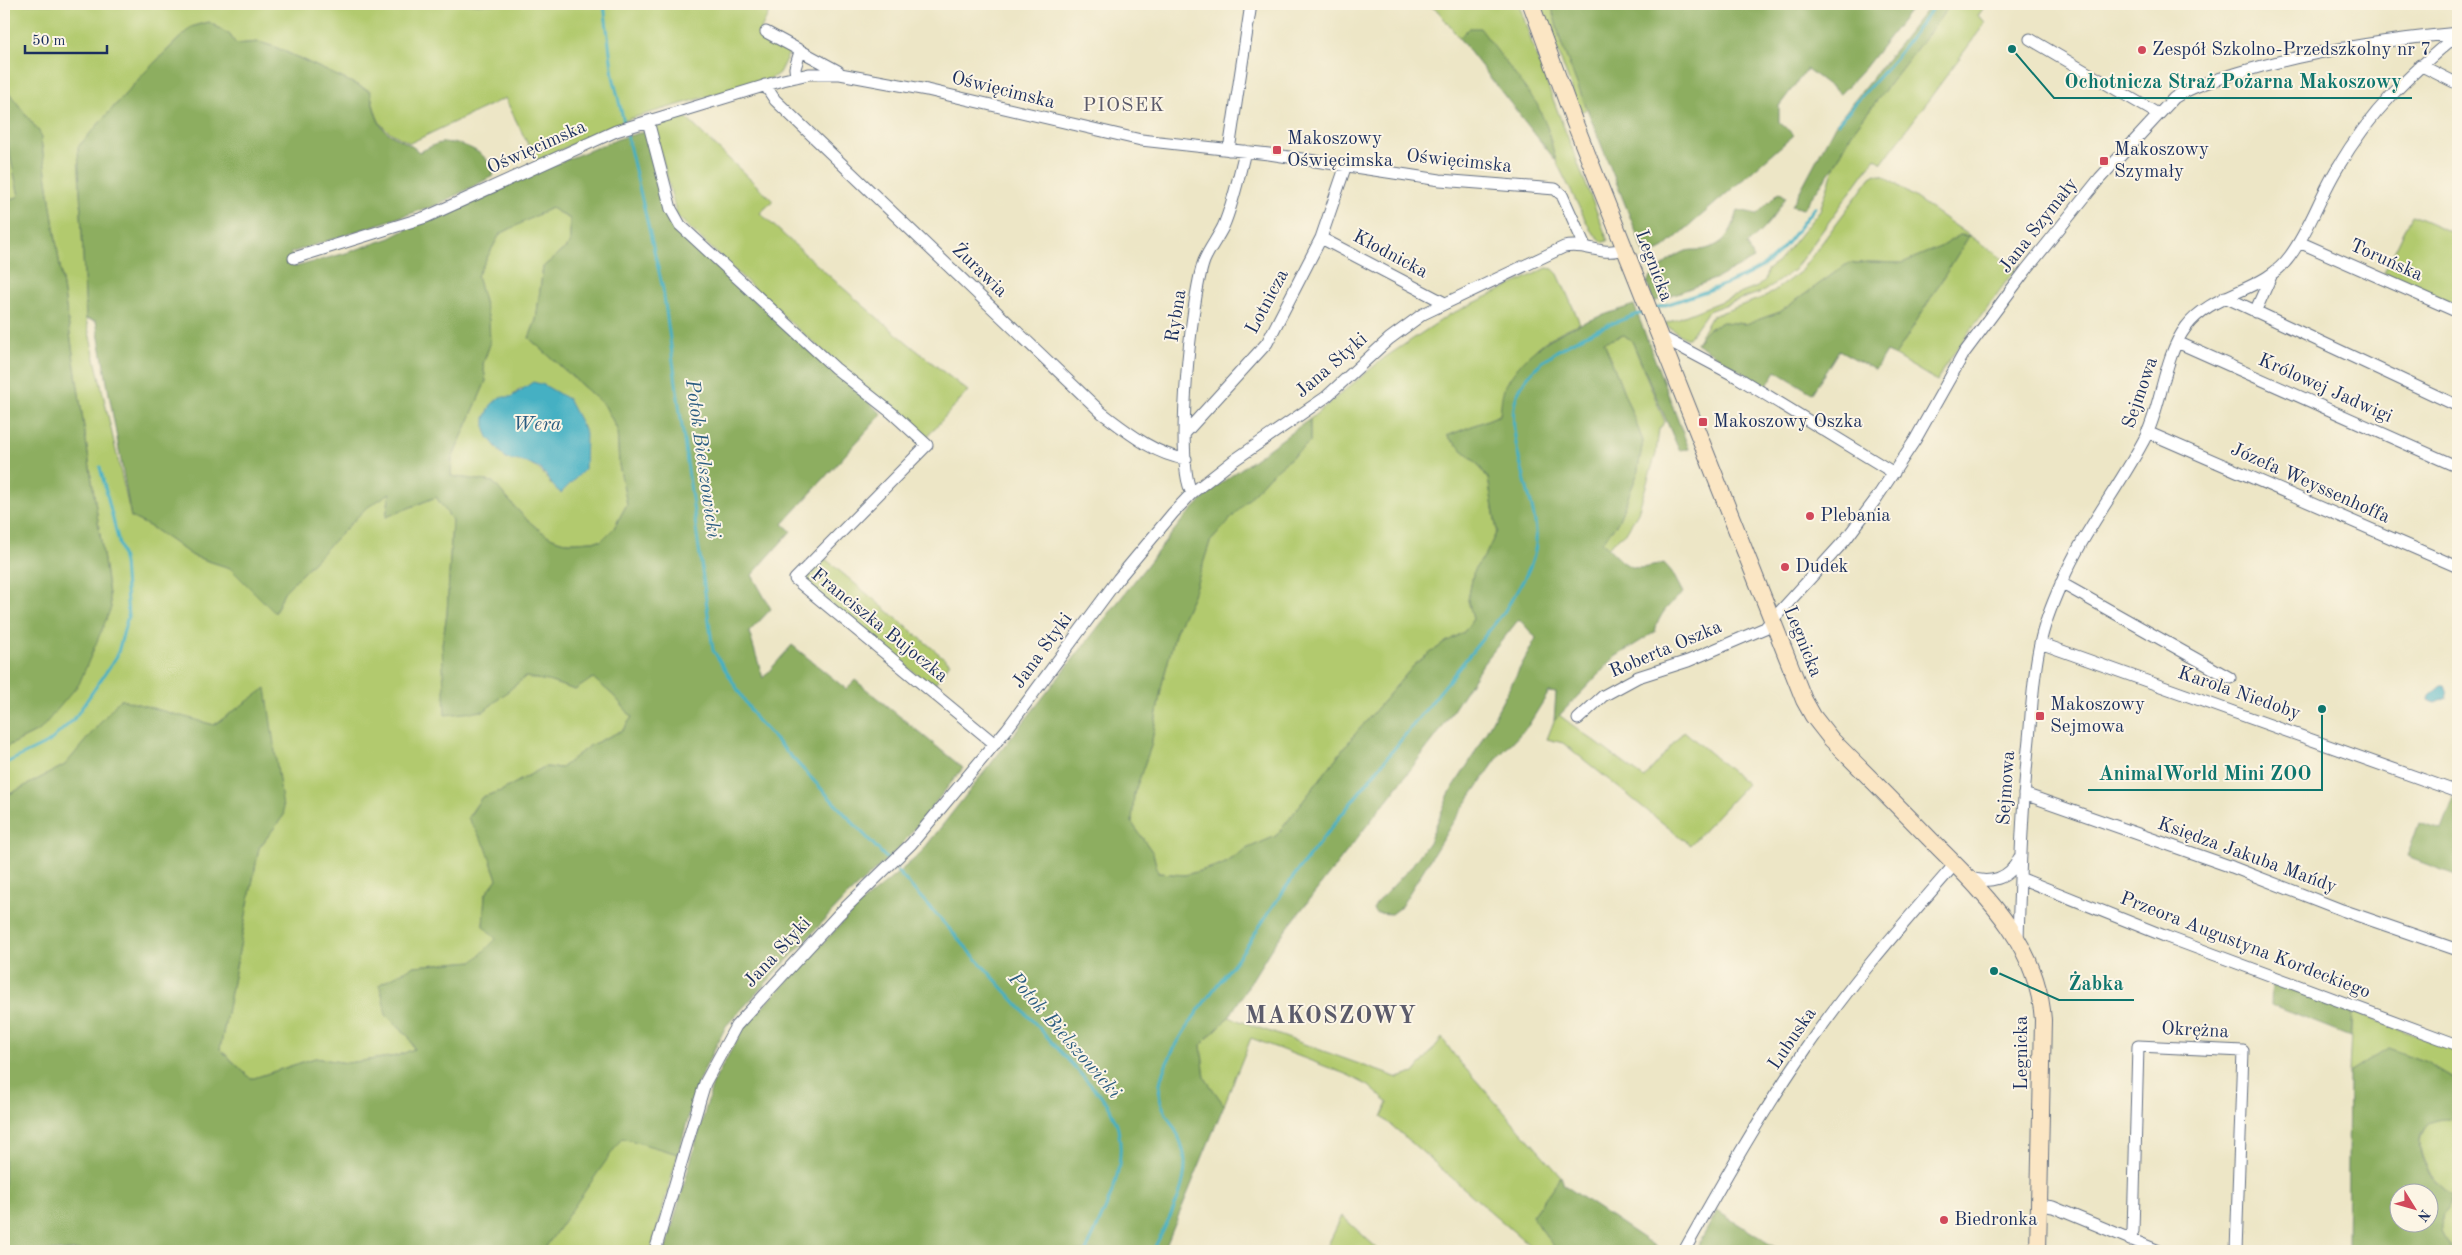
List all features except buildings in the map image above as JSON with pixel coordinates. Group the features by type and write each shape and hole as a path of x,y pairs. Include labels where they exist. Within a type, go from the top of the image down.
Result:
{"main road":[{"name":"Legnicka","path":"1531,4 1574,121 1804,700 1821,727 1993,904 2018,940 2038,987 2043,1020 2038,1251"}],"street":[{"path":"1229,150 1250,4"},
{"name":"Oświęcimska","path":"766,32 833,69 854,76"},
{"name":"Sejmowa","path":"2018,940 2024,794 2040,643 2062,583 2082,542 2131,465 2148,432 2177,342 2186,327 2198,314 2225,297 2271,276 2282,267 2299,242 2332,176 2349,149 2391,94 2420,66 2458,34"},
{"name":"Jana Szymały","path":"1771,620 1846,539 1894,473 1972,343 2080,202 2158,114 2184,92 2265,64 2317,51 2380,41 2458,34"},
{"path":"2030,39 2158,114"},
{"path":"796,77 795,68 800,52"},
{"path":"2420,66 2458,84"},
{"name":"Oświęcimska","path":"294,258 426,218 616,131 796,77 830,73 927,90 1116,136 1162,144 1245,151 1440,180 1555,189 1562,195 1585,246"},
{"name":"Żurawia","path":"765,86 775,100 1096,408 1138,439 1172,456 1186,459"},
{"name":"Franciszka Bujoczka","path":"648,121 671,209 680,225 835,368 887,408 927,445 795,579 995,744"},
{"name":"Rybna","path":"1192,494 1187,482 1186,459 1187,373 1201,275 1204,261 1226,218 1245,151"},
{"name":"Lotnicza","path":"1185,433 1263,349 1321,238 1346,165"},
{"name":"Kłodnicka","path":"1321,238 1444,302"},
{"name":"Toruńska","path":"2299,242 2458,312"},
{"name":"Jana Styki","path":"655,1251 705,1083 736,1026 839,914 911,844 995,744 1118,579 1173,513 1192,494 1234,461 1326,397 1401,329 1444,302 1569,246 1585,246 1613,253 1625,248"},
{"path":"2255,312 2271,276"},
{"path":"2225,297 2458,406"},
{"path":"1657,331 1737,377 1894,473"},
{"name":"Królowej Jadwigi","path":"2177,342 2458,467"},
{"name":"Józefa Weyssenhoffa","path":"2148,432 2458,567"},
{"name":"Karola Niedoby","path":"2062,583 2230,678"},
{"name":"Roberta Oszka","path":"1578,719 1603,696 1638,677 1688,661 1765,628 1771,620"},
{"name":"Karola Niedoby","path":"2040,643 2455,791"},
{"name":"Księdza Jakuba Mańdy","path":"2024,794 2232,867 2342,910 2458,950"},
{"path":"1967,876 1977,880 1995,879 2010,872 2020,856"},
{"name":"Lubuska","path":"1684,1251 1804,1050 1859,977 1955,864"},
{"name":"Przeora Augustyna Kordeckiego","path":"2020,878 2166,937 2458,1045"},
{"name":"Okrężna","path":"2130,1240 2133,1231 2138,1046 2243,1051 2236,1251"},
{"path":"2039,1205 2053,1207 2159,1251"}],"green space":[{"path":"4,4 773,4 759,34 787,49 789,53 779,73 772,78 629,119 536,161 505,98 410,143 391,133 381,124 375,112 370,91 275,47 259,42 235,44 230,35 209,22 191,27 145,72 78,147 86,319 131,517 151,527 193,556 230,568 275,613 284,592 365,509 390,492 386,517 436,497 452,520 447,614 442,644 484,711 525,677 548,681 575,690 593,677 614,696 632,717 623,730 589,746 561,768 544,767 501,791 482,797 468,817 486,847 497,879 485,895 483,926 496,939 474,961 414,966 386,1015 409,1037 414,1049 397,1056 347,1063 315,1058 251,1079 220,1049 259,848 284,815 238,709 214,725 169,713 92,734 65,765 4,797 4,748 40,730 111,607 40,133 4,86"},
{"path":"1427,4 1519,4 1537,58 1608,241 1603,242 1591,231 1556,161 1547,127 1469,28 1459,38 1438,11"},
{"path":"1541,4 1551,4 1562,46 1587,109 1580,112"},
{"path":"1551,4 1915,4 1864,69 1840,94 1807,69 1779,106 1779,122 1794,135 1664,248 1646,257 1562,46"},
{"path":"1931,4 1951,4 1851,134 1835,165 1803,209 1792,206 1835,125"},
{"path":"1951,4 1986,4 1978,16 1986,22 1882,163 1875,158 1794,270 1764,291 1708,311 1689,338 1685,338 1664,324 1757,287 1765,280 1767,270 1778,262 1820,210 1835,165 1851,134"},
{"path":"209,22 230,35 236,44 259,42 275,47 370,91 378,120 390,134 419,152 441,143 466,146 482,155 492,168 493,176 437,205 290,253 294,258 295,267 346,253 390,238 455,204 618,139 646,131 667,219 700,252 882,414 783,524 791,531 752,575 771,609 749,632 763,678 792,645 846,689 855,680 963,768 899,848 845,898 726,1026 699,1080 678,1154 622,1138 543,1251 4,1251 4,797 65,765 120,699 214,725 266,688 284,815 259,848 220,1049 251,1079 315,1058 347,1063 397,1056 414,1049 409,1037 386,1015 380,984 414,966 474,961 496,939 483,926 485,895 497,879 486,847 468,818 482,797 501,791 544,767 561,768 589,746 623,730 632,717 614,696 593,678 575,690 548,681 525,677 484,711 445,715 442,644 447,614 452,520 436,497 386,517 390,493 365,509 284,592 275,613 230,568 193,556 151,527 131,517 96,321 86,319 78,147 145,72 191,27","holes":["551,208 570,219 570,244 543,267 536,320 529,338 605,406 617,429 619,465 627,504 614,528 601,541 561,541 542,532 515,507 493,482 451,476 452,459 486,381 483,364 490,344 489,320 477,276 500,234"]},
{"path":"1469,28 1480,28 1537,104 1547,127 1556,161 1459,38"},
{"path":"4,86 40,133 111,608 79,684 40,730 4,748 4,203 19,196 4,128"},
{"path":"683,115 773,201 760,213 862,304 968,391 925,439 792,324 677,216 654,127"},
{"path":"4,128 19,196 4,203"},
{"path":"1876,174 1884,176 2016,268 1944,367 1937,381 1895,356 1969,236 1960,235 1940,247 1902,263 1868,262 1847,264 1780,312 1746,324 1723,322 1708,329 1696,343 1712,316 1767,296 1800,272 1871,177"},
{"path":"1779,192 1786,197 1782,204 1764,228 1747,244 1754,259 1715,279 1653,302 1647,282 1659,268 1686,251 1715,246 1729,233 1738,210 1757,214"},
{"path":"551,208 570,219 570,244 543,267 536,320 529,338 605,406 617,429 619,465 627,504 614,528 601,541 561,541 542,532 515,507 493,482 451,476 452,459 486,381 483,364 490,344 489,320 477,276 500,234","holes":["521,388 551,485 543,473 533,466 520,461 506,459 511,397"]},
{"path":"2412,215 2458,235 2458,306 2384,273"},
{"path":"1960,235 1969,236 1895,356 1886,352 1875,370 1839,350 1812,393 1776,371 1766,387 1696,343 1708,329 1723,322 1746,324 1780,312 1847,264 1868,262 1902,263 1940,247"},
{"path":"1547,268 1553,269 1558,274 1580,323 1549,339 1530,356 1516,377 1501,407 1500,415 1447,436 1476,462 1488,478 1497,531 1486,554 1474,570 1468,600 1473,619 1464,632 1416,663 1351,739 1276,836 1246,849 1223,864 1185,875 1158,873 1153,853 1132,823 1134,793 1151,746 1162,684 1176,631 1193,595 1210,542 1269,476 1310,442 1310,419 1384,358 1449,315"},
{"path":"1634,305 1689,449 1679,450 1632,341 1624,335 1604,342 1643,441 1637,475 1618,522 1602,542 1629,566 1642,568 1664,563 1672,572 1683,593 1665,610 1655,632 1615,657 1554,721 1556,693 1549,692 1528,726 1499,756 1453,822 1400,908 1392,914 1375,913 1373,909 1376,904 1410,868 1429,842 1449,794 1472,758 1536,638 1519,619 1483,664 1437,735 1271,949 1229,1017 1201,1045 1205,1078 1224,1105 1164,1251 665,1251 713,1083 744,1027 856,908 919,855 1184,518 1217,486 1310,419 1310,442 1269,476 1210,542 1193,595 1176,631 1162,684 1151,746 1134,794 1132,823 1153,853 1158,873 1185,875 1223,865 1246,849 1276,836 1351,739 1416,663 1464,632 1473,619 1468,600 1474,570 1486,554 1497,531 1488,478 1476,462 1447,436 1500,415 1504,388 1517,368 1545,342 1579,324"},
{"path":"1624,335 1632,341 1665,422 1659,429 1656,454 1638,512 1627,531 1608,547 1602,542 1618,522 1637,475 1643,441 1604,342"},
{"path":"823,557 950,663 932,687 805,583 805,575"},
{"path":"1559,715 1644,778 1684,731 1747,784 1690,845 1563,743 1547,739 1554,721"},
{"path":"2458,788 2458,876 2407,857 2419,823 2442,830"},
{"path":"2272,982 2352,1011 2350,1036 2271,1005"},
{"path":"2352,1011 2458,1052 2458,1081 2426,1062 2388,1048 2349,1073"},
{"path":"1229,1017 1398,1078 1414,1073 1442,1038 1457,1059 1561,1176 1532,1216 1557,1251 1536,1251 1382,1117 1388,1103 1369,1086 1348,1075 1251,1038 1224,1105 1205,1078 1201,1045"},
{"path":"2388,1048 2426,1062 2458,1081 2458,1121 2436,1120 2428,1124 2420,1139 2422,1158 2429,1173 2437,1182 2390,1182 2390,1232 2440,1232 2440,1185 2453,1197 2449,1207 2441,1216 2442,1232 2452,1251 2347,1251 2349,1073"},
{"path":"2447,1118 2458,1121 2458,1251 2452,1251 2442,1232 2441,1216 2449,1207 2453,1197 2429,1171 2424,1163 2420,1146 2421,1137 2427,1125"},
{"path":"622,1137 678,1154 651,1251 543,1251"},
{"path":"1561,1176 1564,1185 1662,1251 1557,1251 1532,1216"},
{"path":"1717,1211 1782,1251 1695,1251"},
{"path":"1342,1216 1380,1251 1325,1251"}],"water":[{"name":"Wera","path":"533,382 544,385 568,399 586,433 585,469 561,493 538,467 506,459 488,437 485,430 485,418 491,405 500,397 511,397"},
{"path":"2441,686 2445,686 2448,694 2447,698 2435,703 2429,700 2430,695"}],"waterway":[{"name":"Potok Bielszowicki","path":"604,4 613,76 663,289 713,650 756,719 888,860"},
{"path":"1838,123 1896,57 1936,4"},
{"path":"1653,309 1726,284 1764,265 1785,245 1815,207"},
{"path":"1153,1251 1176,1204 1184,1179 1184,1154 1180,1141 1165,1112 1159,1092 1166,1065 1174,1049 1193,1018 1248,944 1300,868 1504,612 1525,578 1534,555 1536,536 1534,516 1519,459 1513,416 1516,398 1524,382 1536,367 1570,343 1590,333 1645,312"},
{"path":"4,764 49,742 74,719 117,656 128,616 124,563 100,467"},
{"name":"Potok Bielszowicki","path":"897,871 1107,1103 1115,1119 1120,1145 1120,1161 1117,1176 1106,1207 1086,1251"}],"place":[{"name":"Ochotnicza Straż Pożarna Makoszowy","path":"2012,49"},
{"name":"Zespół Szkolno-Przedszkolny nr 7","path":"2142,50"},
{"name":"Makoszowy Oświęcimska","path":"1277,150"},
{"name":"Makoszowy Szymały","path":"2104,161"},
{"name":"Makoszowy Oszka","path":"1703,422"},
{"name":"Plebania","path":"1810,516"},
{"name":"Dudek","path":"1785,567"},
{"name":"AnimalWorld Mini ZOO","path":"2322,709"},
{"name":"Makoszowy Sejmowa","path":"2040,716"},
{"name":"Żabka","path":"1994,971"},
{"name":"Biedronka","path":"1944,1220"}],"district":[{"name":"PIOSEK","path":"1124,106"},
{"name":"MAKOSZOWY","path":"1331,1017"}]}
